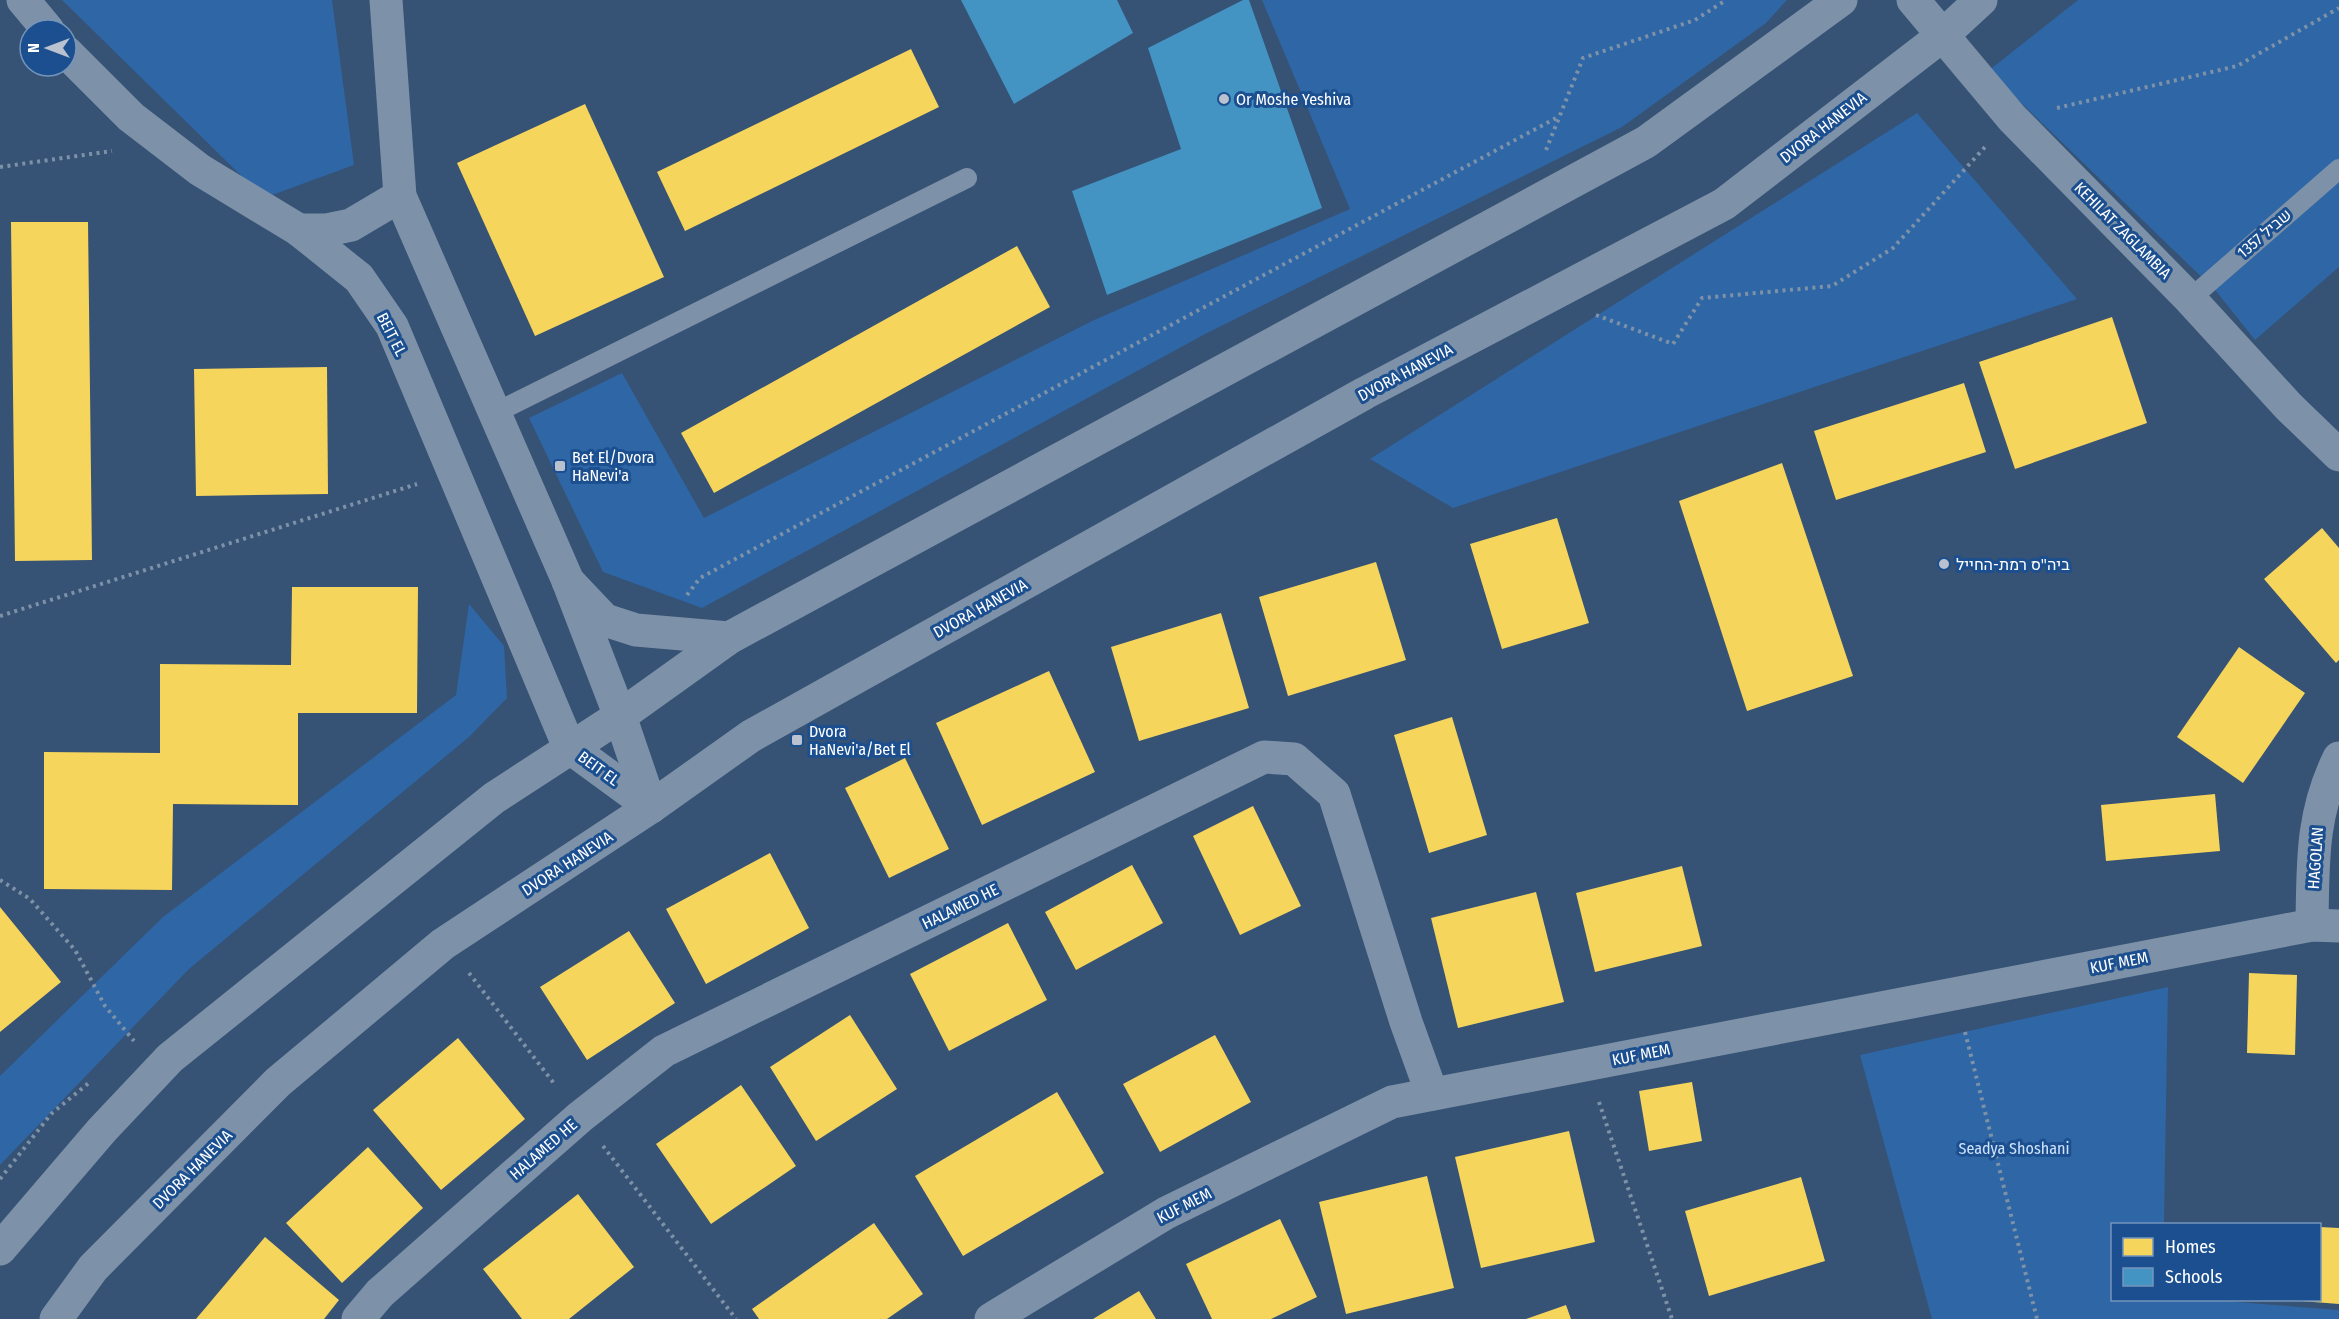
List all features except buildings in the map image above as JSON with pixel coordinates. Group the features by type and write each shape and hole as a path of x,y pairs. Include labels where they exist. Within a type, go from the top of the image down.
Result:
{"street":[{"path":"23,0 38,18"},
{"name":"BEIT EL","path":"386,0 399,196 568,581 620,716 651,807"},
{"path":"0,1249 102,1130 170,1058 494,798 569,747 620,716 729,638 1646,142 1841,0"},
{"name":"KEHILAT ZAGLAMBIA","path":"1913,0 2012,118 2339,455"},
{"name":"DVORA HANEVIA","path":"56,1319 93,1268 278,1082 443,944 651,807 751,736 1365,393 1724,204 1942,36 1981,0"},
{"name":"BEIT EL","path":"78,64 131,117 200,171 299,230 359,278 392,326 569,747 651,807"},
{"path":"299,230 327,230 351,225 399,196"},
{"path":"568,581 605,620 636,630 729,638"},
{"name":"HALAMED HE","path":"358,1319 380,1293 580,1117 664,1051 1264,757 1294,759 1334,794 1406,1022 1432,1094"},
{"name":"HAGOLAN","path":"2326,926 2314,837 2325,786 2339,758"},
{"name":"KUF MEM","path":"992,1319 1166,1213 1392,1102 1954,994 2326,926"}],"lane":[{"name":"שביל 1357","path":"2190,299 2339,169"},
{"path":"495,413 967,178"}],"path":[{"path":"658,632 700,578 1558,117 1583,58 1695,20 1726,0"},
{"path":"1547,297 1673,344 1702,298 1832,286 1893,248 2012,118 2237,66 2339,8"},
{"path":"0,167 165,143"},
{"path":"0,616 453,471"},
{"path":"0,880 30,899 75,950 105,1006 136,1044 170,1058"},
{"path":"1954,994 2037,1319"},
{"path":"1586,1064 1672,1319"}],"green space":[{"path":"62,0 332,0 354,165 264,198"},
{"path":"1262,0 1787,0 1766,23 1622,127 1207,333 702,608 603,572 529,418 622,373 704,518 1094,320 1350,209"},
{"path":"2078,0 2339,0 2339,267 2255,340 2216,291 1988,71"},
{"path":"1917,113 2077,299 1453,508 1370,459"},
{"path":"469,604 504,646 507,698 469,737 189,969 0,1165 0,1076 163,917 456,695"},
{"name":"Seadya Shoshani","path":"2168,987 2164,1223 2111,1223 2111,1301 2223,1301 2339,1310 2339,1319 1932,1319 1860,1055"}],"place":[{"name":"Or Moshe Yeshiva","path":"1224,99"},
{"name":"Bet El/Dvora HaNevi'a","path":"560,466"},
{"name":"ביה\"ס רמת-החייל","path":"1944,564"},
{"name":"Dvora HaNevi'a/Bet El","path":"797,740"}]}
